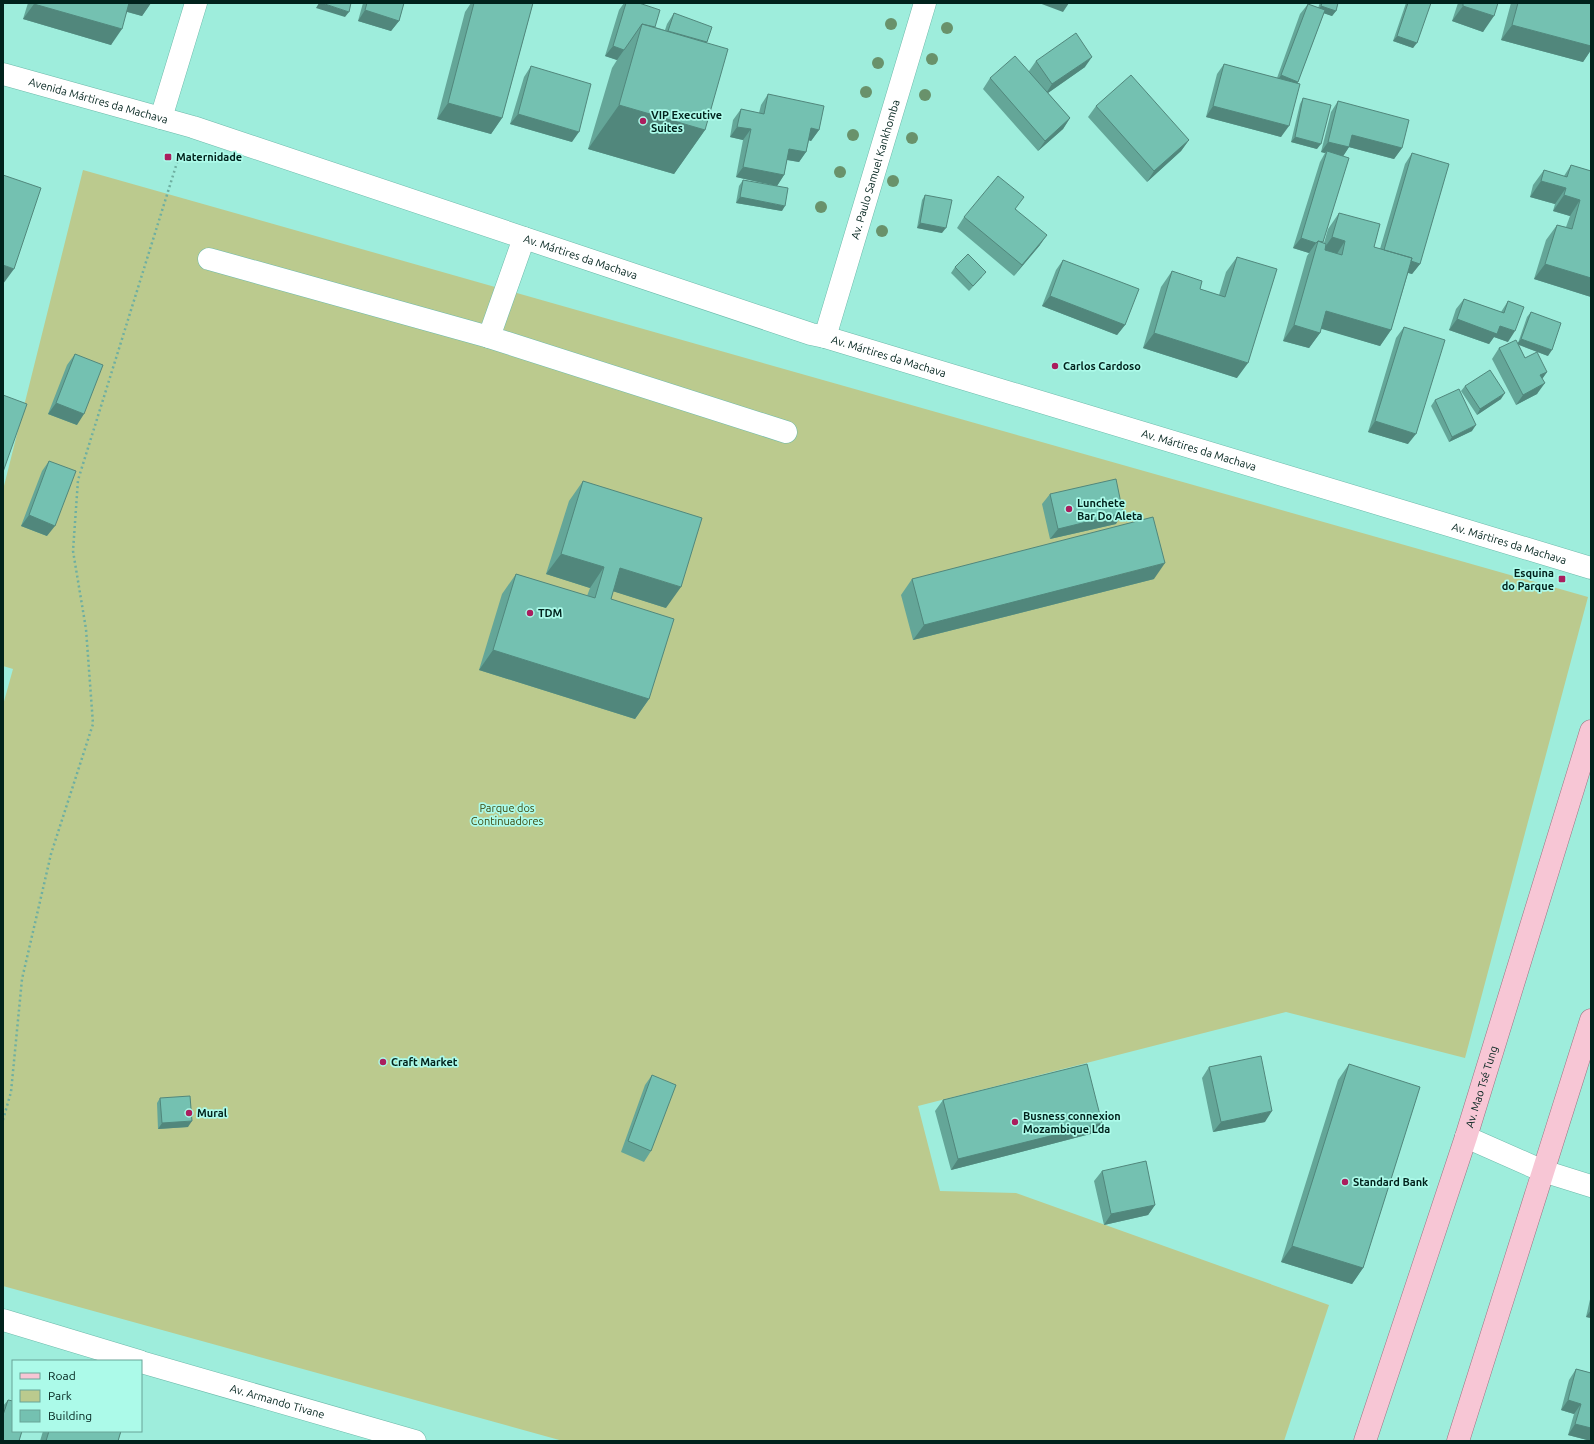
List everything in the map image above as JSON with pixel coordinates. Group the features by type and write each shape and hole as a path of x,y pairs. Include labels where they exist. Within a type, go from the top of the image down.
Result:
{"main road":[{"name":"Av. Mao Tsé Tung","path":"1365,1441 1466,1137 1591,730"},
{"path":"1458,1441 1591,1020"}],"street":[{"path":"161,118 196,3"},
{"name":"Av. Paulo Samuel Kankhomba","path":"825,337 925,3"},
{"name":"Avenida Mártires da Machava","path":"3,74 191,127"},
{"name":"Av. Mártires da Machava","path":"191,127 811,334 1591,568"},
{"path":"489,337 524,238"},
{"path":"209,259 489,337 786,432"},
{"path":"1466,1137 1543,1171 1591,1186"},
{"name":"Av. Armando Tivane","path":"3,1320 137,1360"},
{"name":"Av. Armando Tivane","path":"142,1362 415,1441"}],"path":[{"path":"3,1120 11,1092 22,979 51,854 93,724 86,629 73,551 78,480 135,294 191,127"}],"green space":[{"name":"Parque dos Continuadores","path":"83,170 1588,597 1465,1058 1286,1012 918,1106 940,1191 1016,1193 1329,1305 1284,1441 563,1441 3,1286 3,705 13,669 3,666 3,490"}],"building":[{"path":"34,3 129,3 122,29"},
{"path":"322,3 351,3 349,12"},
{"path":"367,3 404,3 399,21 365,10"},
{"path":"474,3 533,3 502,118 448,103"},
{"path":"626,3 639,3 660,10 655,27 642,24 624,50 613,46"},
{"path":"1322,3 1338,3 1336,11 1321,6"},
{"path":"1408,3 1431,3 1417,43 1397,36"},
{"path":"1463,3 1498,3 1494,16 1463,6"},
{"path":"1518,3 1591,3 1591,46 1512,25"},
{"path":"1308,4 1325,10 1298,82 1281,75"},
{"path":"674,13 712,27 707,42 668,31"},
{"path":"642,24 728,49 705,130 619,105"},
{"path":"1076,33 1092,57 1052,84 1036,61"},
{"path":"1015,56 1070,118 1045,141 990,78"},
{"path":"1224,64 1300,84 1289,126 1213,106"},
{"path":"531,66 591,84 579,132 518,114"},
{"path":"1131,75 1189,140 1154,171 1096,106"},
{"path":"768,94 824,106 819,130 811,128 806,152 789,149 784,175 743,167 751,129 737,127 741,109 764,114"},
{"path":"1303,98 1331,105 1321,144 1295,137"},
{"path":"1338,101 1409,120 1402,148 1352,135 1349,147 1328,142"},
{"path":"1327,151 1349,158 1323,242 1318,241 1316,243 1301,238"},
{"path":"1412,153 1449,164 1420,264 1411,261 1412,258 1384,250"},
{"path":"1571,165 1591,171 1591,278 1545,264 1557,225 1572,229 1580,200 1564,195 1566,188 1541,181 1544,170 1567,177"},
{"path":"3,175 41,188 14,269 3,265"},
{"path":"998,176 1024,197 1015,209 1047,235 1022,265 964,217"},
{"path":"743,180 788,188 785,206 740,197"},
{"path":"925,195 952,200 946,228 920,223"},
{"path":"1339,213 1380,224 1374,247 1412,258 1391,330 1326,311 1320,333 1294,325 1318,241 1326,244 1325,250 1342,255 1345,241 1332,237"},
{"path":"968,254 986,272 973,286 955,267"},
{"path":"1237,257 1277,269 1248,363 1154,333 1172,271 1202,281 1200,289 1225,297"},
{"path":"1063,260 1139,289 1125,325 1050,296"},
{"path":"1464,299 1504,313 1508,301 1524,307 1515,331 1500,326 1497,334 1457,319"},
{"path":"1531,312 1561,323 1552,350 1521,339"},
{"path":"1404,327 1445,340 1416,434 1375,421"},
{"path":"1516,340 1525,358 1537,352 1547,372 1540,375 1545,383 1523,395 1499,348"},
{"path":"75,354 103,365 84,414 56,403"},
{"path":"1490,370 1505,393 1480,409 1465,386"},
{"path":"1459,389 1476,425 1452,437 1435,400"},
{"path":"3,395 27,404 3,472"},
{"path":"49,461 76,471 55,526 29,515"},
{"path":"1116,479 1123,513 1058,529 1050,494"},
{"name":"TDM","path":"583,481 702,518 681,587 620,568 611,599 674,619 649,699 493,650 516,574 595,598 604,567 561,554"},
{"path":"1153,517 1165,563 924,625 912,579"},
{"path":"1261,1056 1272,1111 1221,1122 1209,1067"},
{"name":"Busness connexion Mozambique Lda","path":"1087,1064 1102,1123 958,1159 943,1100"},
{"name":"Standard Bank","path":"1349,1064 1420,1087 1363,1268 1292,1246"},
{"path":"652,1075 676,1085 651,1151 628,1141"},
{"path":"190,1096 192,1121 162,1123 160,1098"},
{"path":"1146,1161 1155,1205 1111,1214 1102,1171"},
{"path":"1576,1369 1591,1373 1591,1428 1575,1424 1581,1404 1568,1400"},
{"path":"8,1400 12,1401 12,1432 22,1432 19,1441 3,1441 3,1415"},
{"path":"49,1432 121,1432 118,1441 46,1441"}],"place":[{"name":"VIP Executive Suites","path":"643,121"},
{"name":"Maternidade","path":"168,157"},
{"name":"Carlos Cardoso","path":"1055,366"},
{"name":"Lunchete Bar Do Aleta","path":"1069,509"},
{"name":"Esquina do Parque","path":"1562,579"},
{"name":"TDM","path":"530,613"},
{"name":"Craft Market","path":"383,1062"},
{"name":"Mural","path":"189,1113"},
{"name":"Busness connexion Mozambique Lda","path":"1015,1122"},
{"name":"Standard Bank","path":"1345,1182"}]}
